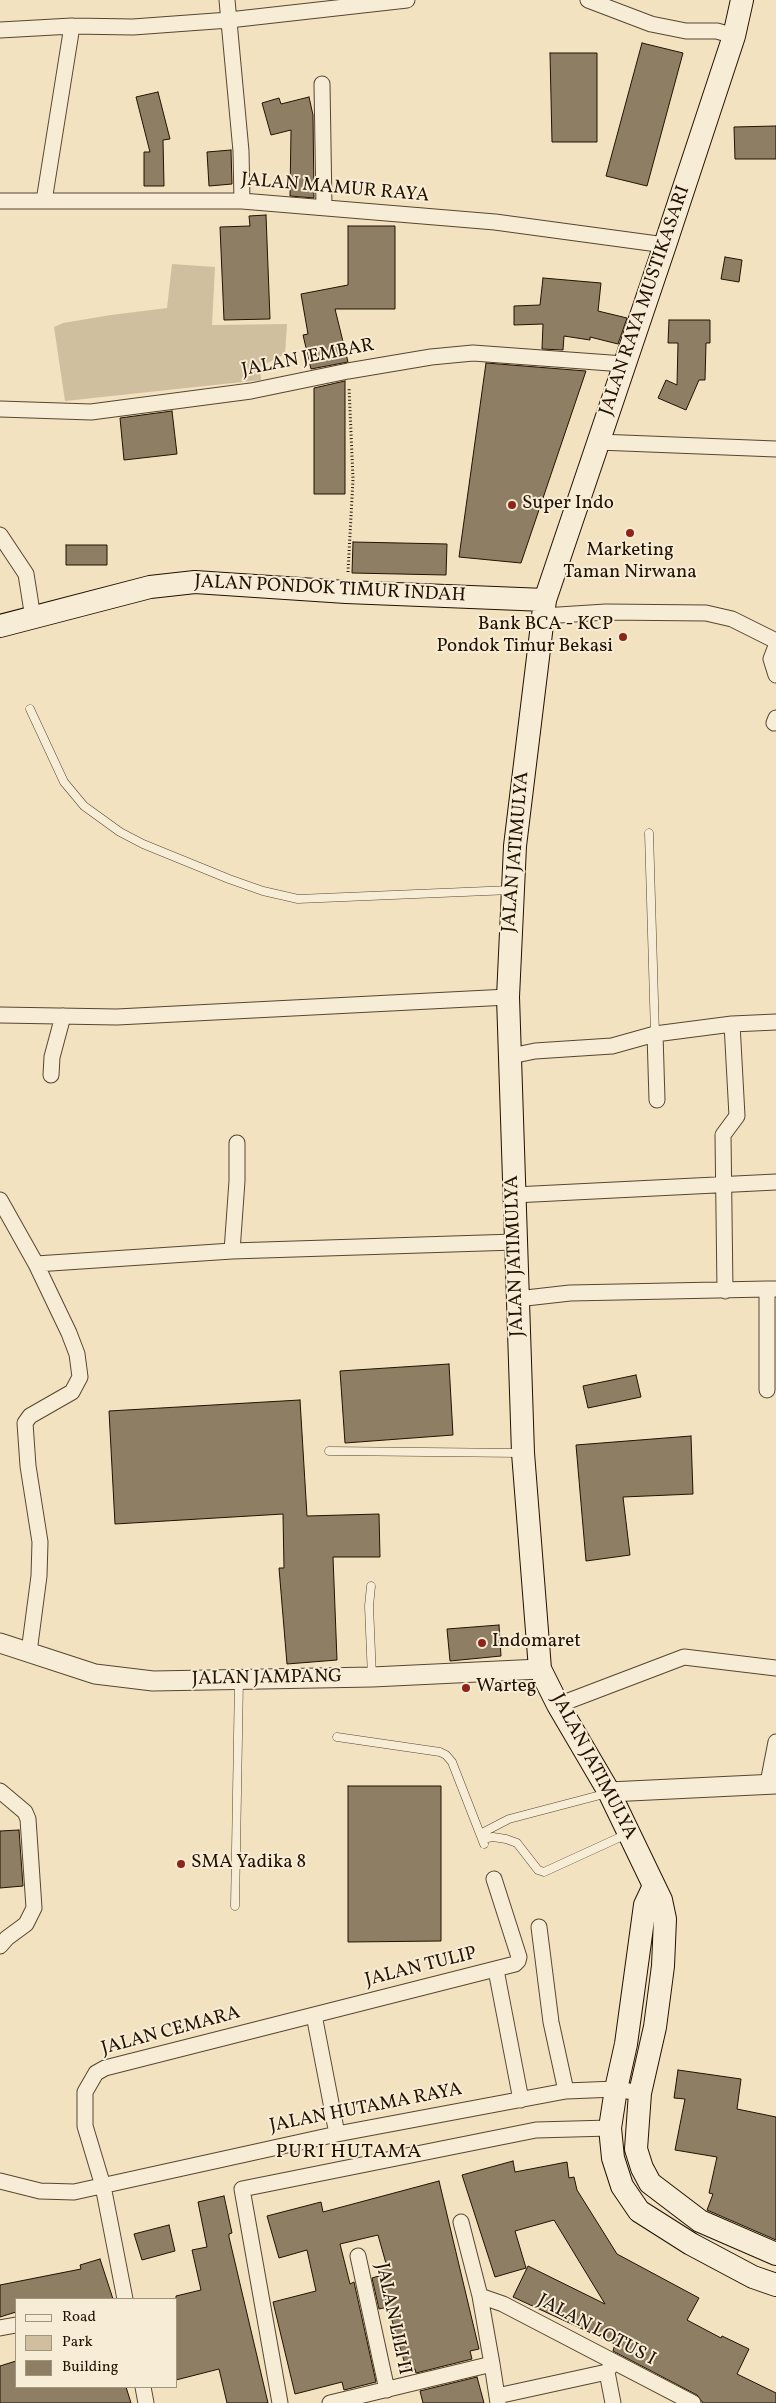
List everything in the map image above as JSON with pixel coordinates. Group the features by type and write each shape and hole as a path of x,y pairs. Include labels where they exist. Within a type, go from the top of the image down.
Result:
{"main road":[{"name":"JALAN RAYA MUSTIKASARI","path":"544,608 624,364 666,246 734,36 742,0"},
{"name":"JALAN PONDOK TIMUR INDAH","path":"0,626 150,587 195,582 544,608"},
{"name":"JALAN JATIMULYA","path":"544,608 511,890 508,997 523,1453 540,1669 558,1704 610,1792 661,1900 665,1919 663,1966 655,2027 640,2093 636,2148 642,2168 650,2183 700,2221 776,2254"},
{"path":"654,1886 646,1905 626,2044 610,2128 613,2158 622,2186 639,2210 691,2244 753,2277 776,2286"}],"street":[{"path":"227,0 241,152 242,201"},
{"path":"0,30 72,26 133,27 229,20 359,3 407,0"},
{"path":"588,0 650,24 686,30 717,31 734,36"},
{"path":"44,201 72,26"},
{"path":"322,84 324,208"},
{"name":"JALAN MAMUR RAYA","path":"0,201 242,201 495,222 666,246"},
{"name":"JALAN JEMBAR","path":"0,409 92,412 251,390 431,357 473,353 624,364"},
{"path":"598,442 776,449"},
{"path":"0,536 26,574 33,618"},
{"path":"544,608 606,612 706,612 732,619 776,641"},
{"path":"776,646 771,659 776,675"},
{"path":"0,1015 117,1017 508,997"},
{"path":"51,1075 52,1057 63,1016"},
{"path":"511,1056 535,1051 612,1046 655,1034 732,1024 776,1022"},
{"path":"726,1291 723,1135 737,1116 732,1024"},
{"path":"655,1034 657,1100"},
{"path":"232,1251 237,1142"},
{"path":"514,1195 776,1182"},
{"path":"0,1200 36,1264 69,1333 77,1354 80,1377 72,1392 30,1416 25,1423 27,1457 41,1555 29,1652"},
{"path":"36,1264 232,1251 515,1242"},
{"path":"517,1298 570,1293 772,1289 767,1390"},
{"name":"JALAN JAMPANG","path":"0,1643 95,1674 153,1681 372,1677 540,1669"},
{"path":"558,1704 684,1658 776,1668"},
{"path":"610,1792 772,1783 776,1742"},
{"path":"0,1791 25,1812 28,1819 34,1908 26,1924 7,1938 0,1946"},
{"path":"494,1879 519,1959 514,1964 496,1970"},
{"path":"539,1927 551,2022 566,2091"},
{"name":"JALAN TULIP","path":"314,2016 496,1970 521,2100"},
{"path":"314,2016 337,2134"},
{"name":"JALAN CEMARA","path":"125,2298 102,2186 84,2114 85,2092 96,2073 105,2068 314,2016"},
{"name":"JALAN HUTAMA RAYA","path":"0,2181 9,2185 40,2191 74,2192 337,2134 566,2091 616,2089 640,2093"},
{"path":"280,2403 242,2189 536,2130 610,2128"},
{"path":"461,2222 480,2296 498,2399 610,2367 613,2403"},
{"name":"JALAN LILI II","path":"358,2256 387,2390"},
{"name":"JALAN LOTUS I","path":"480,2296 503,2304 610,2367 693,2403"},
{"path":"0,2328 15,2325"},
{"path":"330,2403 492,2364"},
{"path":"143,2388 146,2403"}],"lane":[{"path":"30,709 64,782 84,806 120,832 143,844 229,879 263,891 298,899 511,890"},
{"path":"649,833 655,1034"},
{"path":"329,1451 523,1453"},
{"path":"371,1586 369,1606 372,1677"},
{"path":"235,1906 239,1680"},
{"path":"337,1737 440,1752 446,1755 452,1762 482,1839"},
{"path":"482,1839 509,1819 610,1792"},
{"path":"482,1839 493,1837 506,1838 517,1843 538,1870 544,1872 629,1833"}],"path":[{"path":"346,592 354,479 348,371"}],"green space":[{"path":"172,264 215,267 212,325 287,324 285,354 260,367 261,380 65,401 54,327 63,323 167,308"}],"building":[{"path":"642,43 683,53 647,186 606,176"},
{"path":"550,53 597,53 597,142 552,142"},
{"path":"158,92 170,139 163,140 164,186 144,186 144,152 150,152 136,97"},
{"path":"309,97 313,115 314,198 290,196 291,130 271,135 262,103 279,98 281,104"},
{"path":"776,126 776,159 735,159 734,127"},
{"path":"231,150 232,184 209,186 207,152"},
{"path":"266,215 270,319 224,320 220,227 250,226 249,216"},
{"path":"348,226 395,226 395,309 335,309 348,362 311,369 303,335 308,334 301,294 348,285"},
{"path":"725,257 742,260 739,282 721,279"},
{"path":"543,278 601,283 598,311 627,318 618,344 590,337 590,340 564,336 563,350 542,349 543,324 514,325 514,306 540,305"},
{"path":"669,320 710,320 710,343 706,343 705,380 699,380 686,410 658,398 666,380 677,385 678,343 668,343"},
{"path":"486,363 586,371 521,563 459,557"},
{"path":"345,381 345,494 314,494 314,388"},
{"path":"172,411 177,454 124,460 120,418"},
{"path":"353,542 447,544 446,575 352,573"},
{"path":"66,545 107,545 107,565 66,565"},
{"path":"449,1364 453,1435 345,1443 340,1371"},
{"path":"636,1375 641,1397 588,1408 583,1386"},
{"path":"300,1400 307,1516 379,1514 380,1557 333,1557 337,1660 287,1664 279,1568 284,1568 283,1514 115,1524 109,1411"},
{"path":"691,1436 693,1494 623,1497 630,1555 586,1561 576,1445"},
{"path":"499,1625 501,1656 450,1661 447,1629"},
{"path":"348,1786 441,1786 441,1941 348,1942"},
{"path":"19,1830 23,1886 0,1888 0,1831"},
{"path":"678,2070 741,2079 737,2109 776,2117 776,2240 707,2210 713,2194 709,2193 717,2157 675,2150 685,2099 674,2098"},
{"path":"513,2161 515,2172 567,2162 569,2178 574,2177 577,2190 617,2254 699,2298 687,2320 721,2338 722,2336 749,2349 737,2374 776,2393 776,2403 703,2403 697,2395 613,2351 615,2344 513,2297 528,2266 605,2304 554,2220 515,2231 526,2268 495,2277 462,2175"},
{"path":"439,2181 479,2349 470,2351 472,2359 416,2373 415,2369 407,2371 388,2307 379,2309 372,2278 379,2276 378,2270 387,2267 378,2235 340,2244 350,2284 354,2282 376,2382 344,2390 342,2382 295,2394 273,2302 316,2291 307,2250 279,2258 267,2216 321,2202 323,2212"},
{"path":"224,2196 232,2233 229,2234 229,2237 268,2403 227,2403 219,2369 178,2379 178,2298 176,2296 201,2290 192,2250 207,2247 198,2202"},
{"path":"169,2225 175,2251 142,2260 134,2234"},
{"path":"100,2259 113,2298 15,2298 15,2312 0,2317 0,2285 81,2269 80,2265"},
{"path":"15,2361 15,2388 126,2388 131,2403 0,2403 0,2366"},
{"path":"477,2377 484,2403 423,2403 420,2391"}],"place":[{"name":"Super Indo","path":"512,505"},
{"name":"Marketing Taman Nirwana","path":"630,533"},
{"name":"Bank BCA - KCP Pondok Timur Bekasi","path":"623,637"},
{"name":"Indomaret","path":"482,1643"},
{"name":"Warteg","path":"466,1688"},
{"name":"SMA Yadika 8","path":"181,1864"}],"district":[{"name":"PURI HUTAMA","path":"349,2153"}]}
